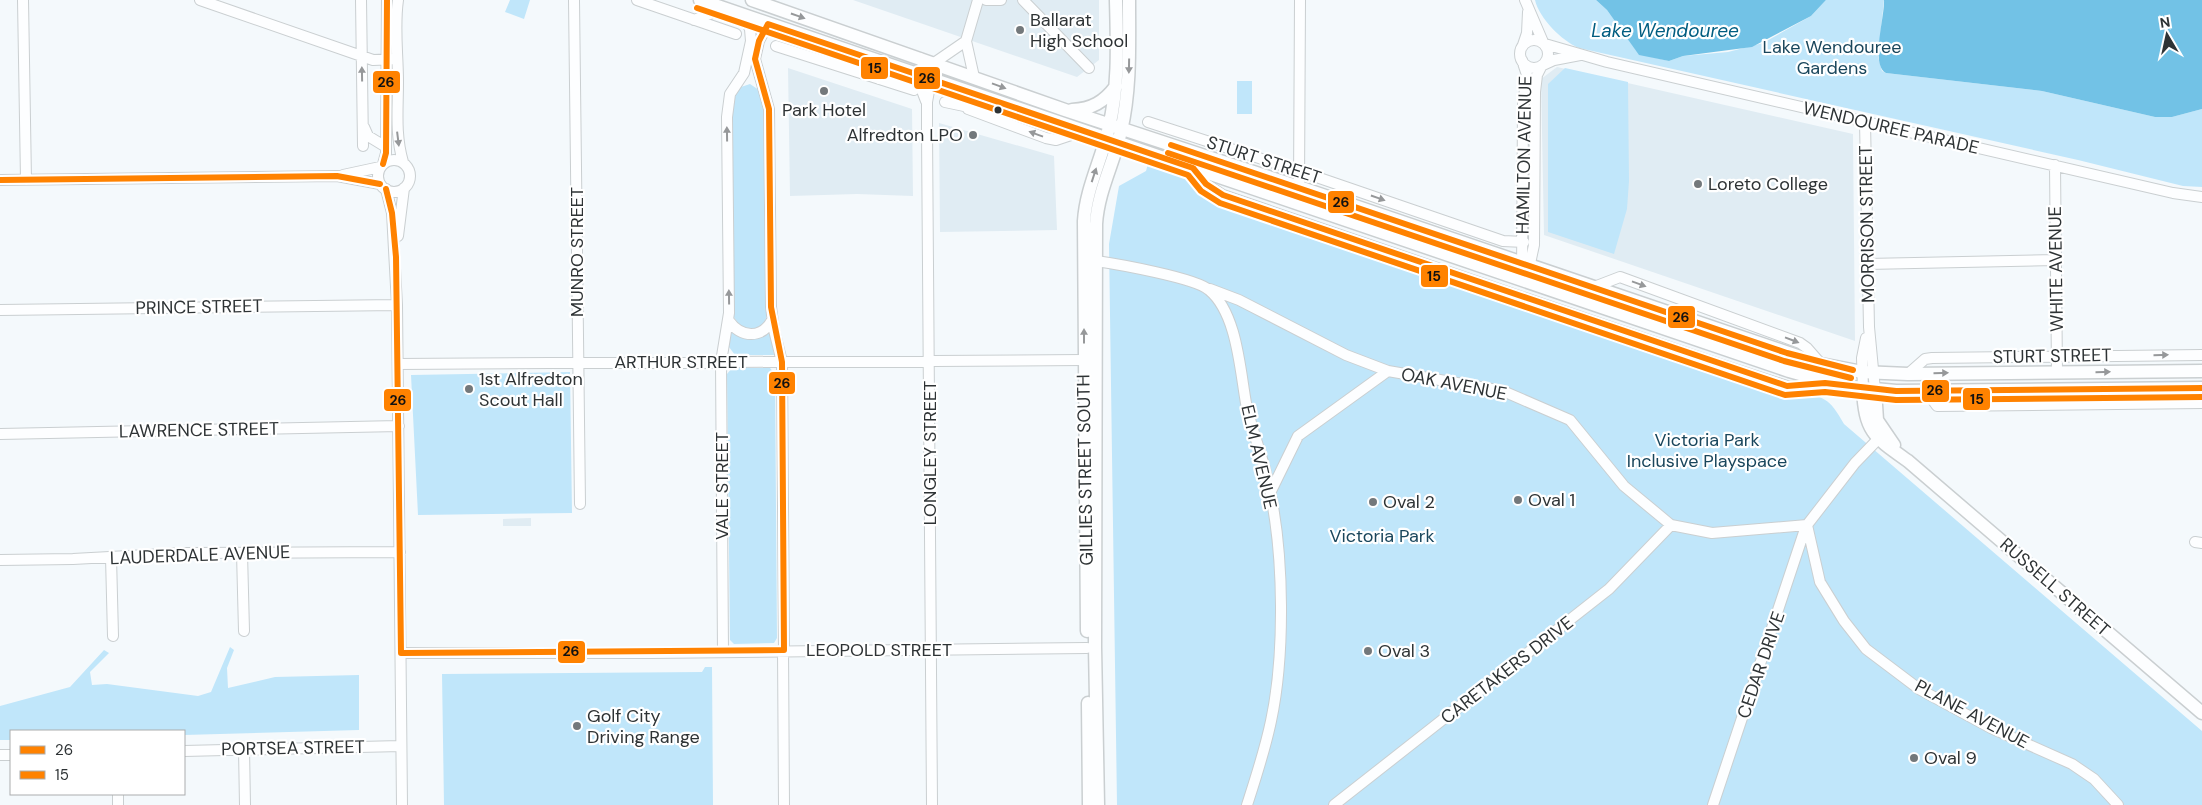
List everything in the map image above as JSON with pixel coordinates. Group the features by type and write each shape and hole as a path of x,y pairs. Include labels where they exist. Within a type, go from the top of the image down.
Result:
{"main road":[{"name":"STURT STREET","path":"700,0 1636,320 1830,383 1869,389 1926,391 2202,388"},
{"name":"STURT STREET","path":"752,0 1065,110 1299,187 1821,364 1868,372 1908,374 2202,371"},
{"path":"1116,0 1116,127"},
{"path":"1112,141 1129,76 1129,0"},
{"path":"1065,110 1094,106 1102,102 1116,86"},
{"name":"GILLIES STREET SOUTH","path":"1090,360 1098,206 1112,141"},
{"name":"GILLIES STREET SOUTH","path":"1089,805 1091,648 1090,360 1084,211 1088,192 1112,141"},
{"name":"RUSSELL STREET","path":"1869,389 1881,435 1908,461 2202,713"},
{"name":"GILLIES STREET SOUTH","path":"1091,648 1098,805"}],"street":[{"path":"23,0 26,180"},
{"path":"200,0 373,60 397,60"},
{"path":"361,0 363,146"},
{"path":"387,0 386,147 378,176 392,213 396,257 402,805"},
{"path":"396,257 404,188 410,175 403,162 397,141 396,30 398,0"},
{"name":"MUNRO STREET","path":"574,0 580,504"},
{"path":"637,0 736,34"},
{"path":"974,77 966,41 978,0"},
{"path":"986,0 1001,0"},
{"path":"1022,0 1089,68"},
{"path":"1299,187 1300,0"},
{"path":"1527,4 1549,54 1542,66 1530,67 1522,60 1520,52 1527,33 1527,4"},
{"path":"694,20 722,8"},
{"name":"VALE STREET","path":"723,652 721,362 729,321 727,117 728,99 745,70 751,37 750,26 743,15"},
{"path":"768,24 755,54 756,66 769,109 772,320 782,362 784,805"},
{"path":"793,32 798,53"},
{"path":"1523,45 1532,40 1544,43"},
{"path":"934,63 966,41"},
{"name":"WENDOUREE PARADE","path":"1544,43 1581,55 1865,122 2173,193 2202,197"},
{"path":"776,46 914,90"},
{"name":"WENDOUREE PARADE","path":"1542,66 1552,61 1581,55"},
{"path":"920,58 931,80"},
{"name":"HAMILTON AVENUE","path":"1522,60 1527,75 1523,104 1524,242 1527,264"},
{"name":"HAMILTON AVENUE","path":"1524,281 1535,232 1535,92 1537,75 1542,66"},
{"path":"879,80 911,73"},
{"name":"LONGLEY STREET","path":"911,73 927,102"},
{"path":"736,85 747,80 761,85"},
{"name":"LONGLEY STREET","path":"931,80 927,102 932,805"},
{"path":"954,87 964,106"},
{"path":"945,102 964,106 970,110 1049,139 1059,139 1083,131"},
{"name":"STURT STREET","path":"1148,122 1299,171 1503,241 1524,242"},
{"name":"MORRISON STREET","path":"1865,122 1869,327 1868,372"},
{"path":"363,123 368,136 386,147"},
{"path":"0,180 337,176 382,166 391,160 403,162"},
{"name":"WHITE AVENUE","path":"2055,165 2057,372"},
{"name":"STURT STREET","path":"1193,168 1210,188 1223,195 1630,334 1787,386 1830,383"},
{"path":"337,176 383,187 395,192 404,188"},
{"path":"1867,264 2055,260"},
{"path":"1096,261 1163,275 1207,288"},
{"path":"1594,287 1620,277 1800,343 1821,364"},
{"name":"OAK AVENUE","path":"1207,288 1239,300 1346,355 1388,371 1503,391 1570,420 1624,486 1672,525 1712,532 1807,525"},
{"name":"ELM AVENUE","path":"1207,288 1220,302 1234,334 1247,406 1270,491 1279,590 1278,672 1265,748 1247,805"},
{"name":"PRINCE STREET","path":"0,310 397,305"},
{"path":"729,321 738,331 749,335 764,330 772,320"},
{"path":"1630,334 1636,320"},
{"name":"STURT STREET","path":"1908,374 1930,358 2202,354"},
{"name":"ARTHUR STREET","path":"398,364 1090,360"},
{"name":"OAK AVENUE","path":"1270,491 1298,436 1388,371"},
{"name":"RUSSELL STREET","path":"1868,372 1869,389"},
{"path":"1926,391 1937,406 2202,403"},
{"name":"LAWRENCE STREET","path":"0,434 399,426"},
{"path":"1807,525 1881,435"},
{"name":"CARETAKERS DRIVE","path":"1334,805 1609,589 1672,525"},
{"name":"CEDAR DRIVE","path":"1713,805 1807,525"},
{"name":"PLANE AVENUE","path":"1807,525 1820,582 1844,621 1866,649 1919,689 1991,728 2072,764 2094,779 2118,805"},
{"name":"LAUDERDALE AVENUE","path":"0,560 242,553 400,552"},
{"path":"242,553 244,631"},
{"path":"111,557 113,636"},
{"name":"LEOPOLD STREET","path":"401,653 1091,648"},
{"name":"PORTSEA STREET","path":"185,751 401,746"},
{"path":"244,749 244,805"}],"shaded area":[{"name":"Ballarat High School","path":"853,0 1099,0 1099,60 1077,77"},
{"name":"Loreto College","path":"1557,67 1853,134 1855,341 1544,235 1541,79"},
{"path":"788,68 912,109 913,196 857,194 790,196"},
{"path":"939,123 1054,156 1057,230 940,232"},
{"path":"531,518 531,526 503,526 503,519"}],"green space":[{"path":"510,0 530,0 524,19 505,12"},
{"name":"Lake Wendouree Gardens","path":"1535,0 1596,0 1607,10 1639,54 1669,61 1683,56 1728,52 1763,43 1811,16 1826,0 1884,0 1878,57 1882,71 1886,73 2042,91 2155,117 2172,117 2202,109 2202,187 2183,186 2078,160 1579,48 1572,45 1552,28 1541,14"},
{"path":"1565,68 1628,82 1629,181 1627,209 1614,254 1548,232 1548,84"},
{"path":"1237,81 1252,81 1252,114 1237,114"},
{"path":"750,84 759,90 765,102 768,312 764,324 753,330 742,329 733,316 731,107 732,99 741,87"},
{"name":"Victoria Park","path":"1149,160 1193,176 1203,188 1215,197 1795,391 1819,397 1830,403 1844,424 2202,731 2202,805 1117,805 1109,244 1119,186 1146,171"},
{"path":"731,332 742,337 751,338 770,332 774,355 735,355 729,347"},
{"path":"732,368 770,368 775,374 777,638 774,643 734,644 730,640 727,374"},
{"path":"570,372 572,513 418,515 411,375"},
{"path":"230,647 234,650 227,668 228,688 275,677 359,675 359,730 185,735 185,730 10,730 10,740 0,740 0,706 70,687 104,650 109,653 90,672 92,685 107,684 198,696 211,692"},
{"name":"Golf City Driving Range","path":"705,667 712,667 713,805 444,805 442,674 702,672"}],"water":[{"name":"Lake Wendouree","path":"1596,0 1826,0 1811,16 1752,47 1683,56 1669,61 1639,55 1607,10"},
{"path":"1884,0 2202,0 2202,109 2172,117 2155,117 2042,91 1886,73 1881,68 1879,60 1879,40"}],"transit line":[{"name":"26","path":"383,164 386,153 387,0"},
{"name":"15","path":"697,8 1188,175 1201,191 1220,203 1785,395 1825,392 1896,400 2202,397"},
{"name":"26","path":"784,650 782,362 771,307 769,109 755,59 759,41 768,24 1193,168 1206,184 1223,195 1787,386 1825,383 1896,391 2202,388"},
{"name":"26","path":"1171,145 1787,353 1853,370"},
{"name":"15","path":"1168,153 1784,361 1851,378"},
{"name":"26","path":"0,180 337,176 380,184"},
{"name":"26","path":"386,189 392,213 396,257 401,653 783,650"}],"place":[{"name":"Ballarat High School","path":"1020,30"},
{"name":"Park Hotel","path":"824,91"},
{"name":"Alfredton LPO","path":"973,135"},
{"name":"Loreto College","path":"1698,184"},
{"name":"1st Alfredton Scout Hall","path":"469,389"},
{"name":"Oval 1","path":"1518,500"},
{"name":"Oval 2","path":"1373,502"},
{"name":"Oval 3","path":"1368,651"},
{"name":"Golf City Driving Range","path":"577,726"},
{"name":"Oval 9","path":"1914,758"}],"park label":[{"name":"Victoria Park Inclusive Playspace","path":"1707,450"}]}
